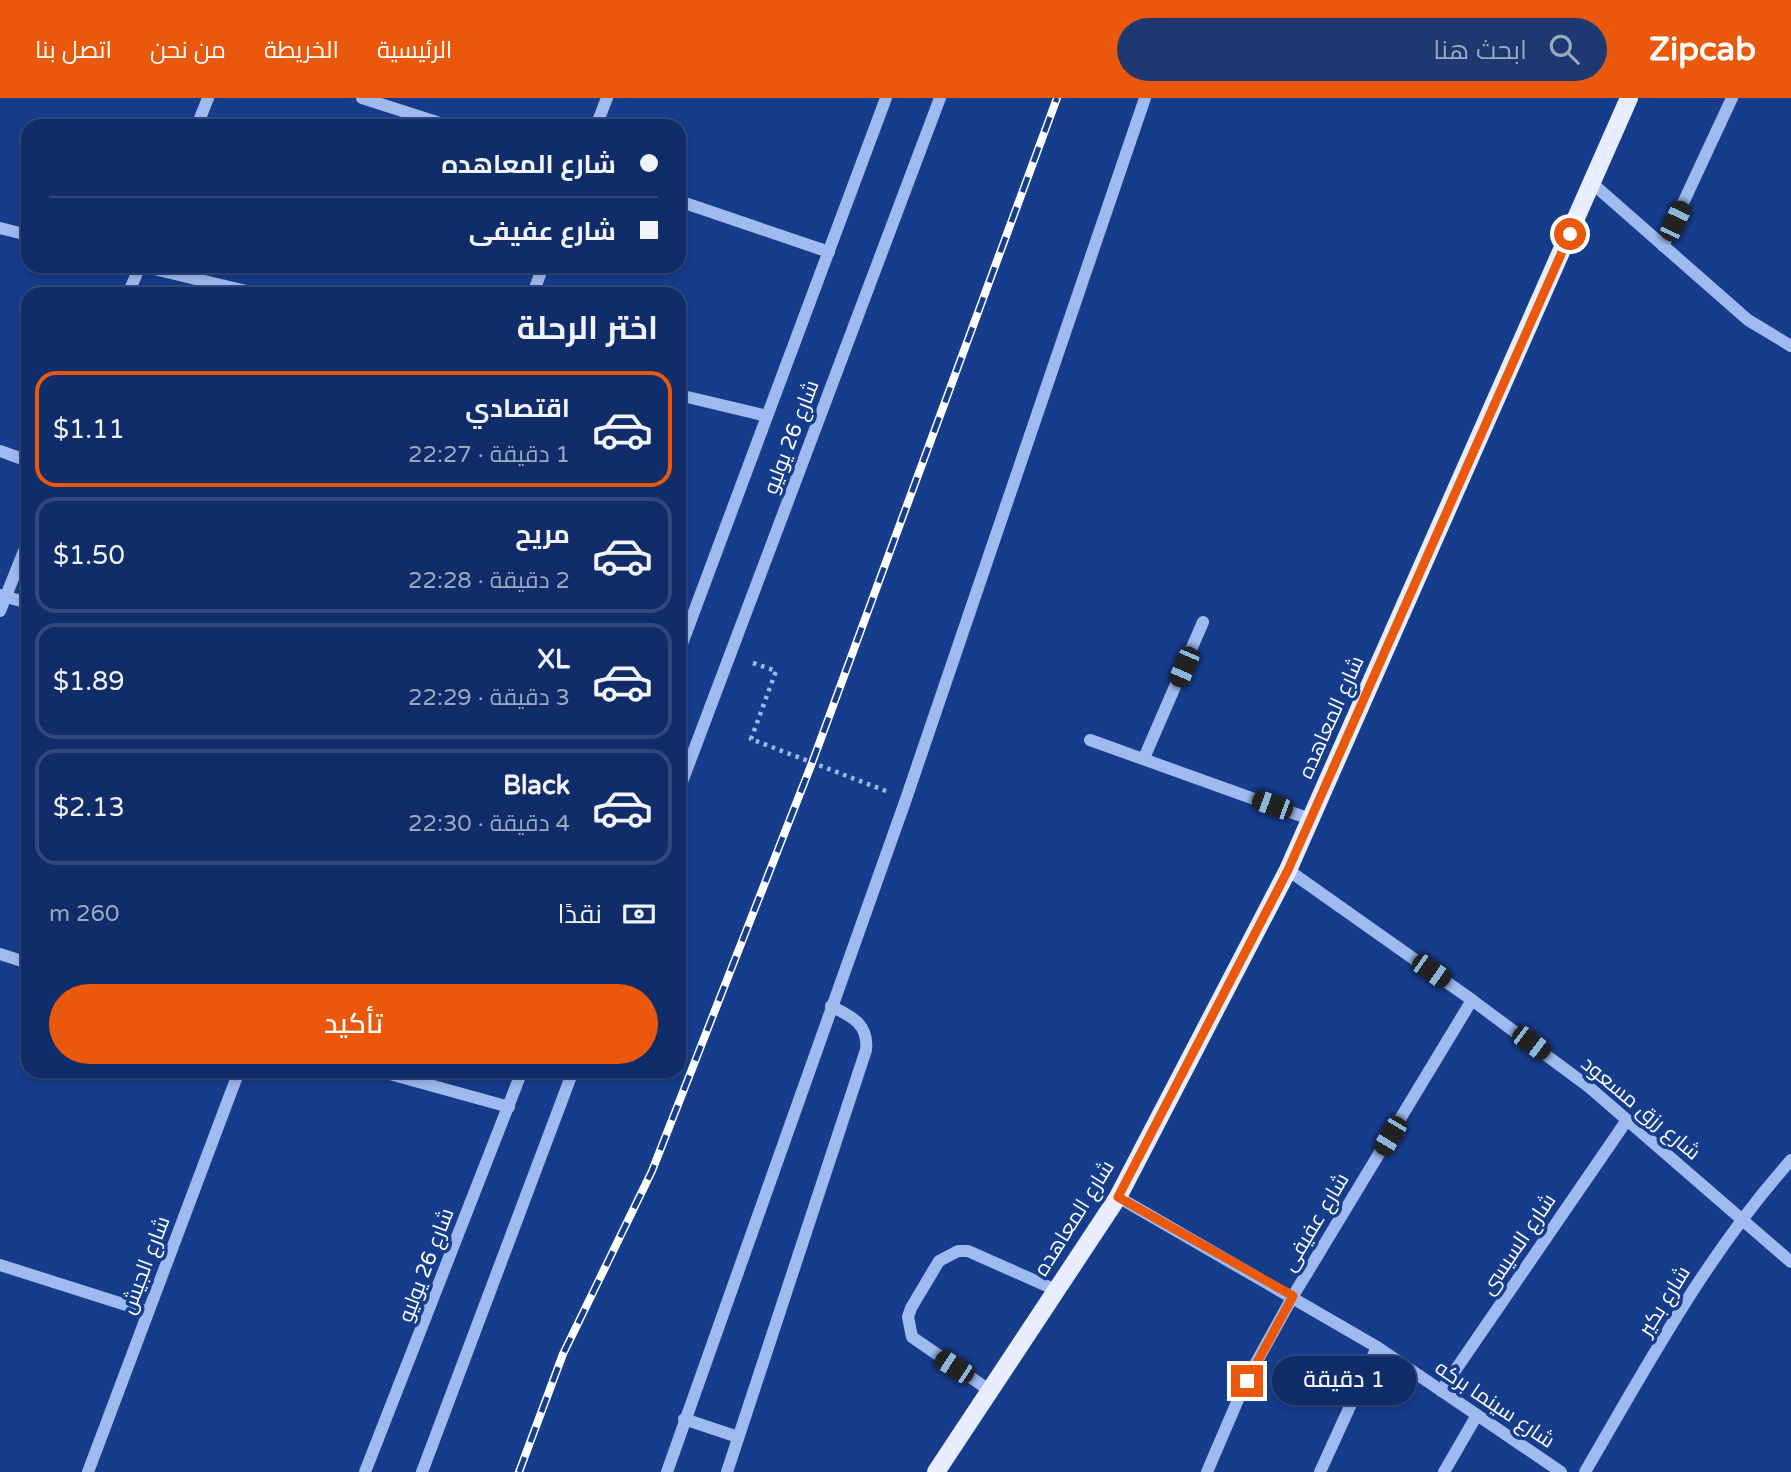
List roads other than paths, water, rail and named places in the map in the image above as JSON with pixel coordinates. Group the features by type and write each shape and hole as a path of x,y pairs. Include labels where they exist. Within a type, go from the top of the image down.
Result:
{"main road":[{"name":"شارع المعاهده","path":"936,1472 1118,1197 1288,870 1629,98"}],"street":[{"path":"200,119 208,98"},
{"path":"362,98 427,119"},
{"path":"599,119 607,98"},
{"name":"شارع 26 يوليو","path":"686,633 887,98"},
{"name":"شارع 26 يوليو","path":"686,771 940,98"},
{"path":"667,1472 906,799 1145,98"},
{"path":"1663,246 1732,98"},
{"path":"1593,184 1756,327 1791,346"},
{"path":"686,203 829,252"},
{"path":"0,228 21,233"},
{"path":"170,273 229,287"},
{"path":"686,397 767,416"},
{"path":"0,452 21,459"},
{"path":"0,611 3,596 21,556"},
{"path":"3,596 21,601"},
{"path":"1144,758 1203,622"},
{"path":"1090,740 1310,819"},
{"name":"شارع رزق مسعود","path":"1288,870 1472,1000 1627,1119 1791,1262"},
{"path":"0,954 21,961"},
{"name":"شارع عفيفى","path":"1206,1472 1247,1381 1293,1296 1472,1000"},
{"path":"727,1472 866,1050 867,1040 859,1022 831,1006"},
{"name":"شارع الجيش","path":"88,1472 236,1078"},
{"path":"404,1078 509,1107"},
{"name":"شارع 26 يوليو","path":"365,1472 519,1078"},
{"path":"422,1472 570,1078"},
{"name":"شارع السيسى","path":"1441,1391 1627,1119"},
{"name":"شارع بكير","path":"1585,1472 1689,1293 1742,1218 1791,1160"},
{"name":"شارع سينما بركه","path":"1118,1197 1377,1346 1561,1472"},
{"path":"989,1390 912,1337 908,1317 911,1308 939,1261 958,1251 968,1251 1056,1290"},
{"path":"0,1265 148,1312"},
{"path":"1320,1472 1377,1346"},
{"path":"1444,1472 1477,1415"},
{"path":"684,1419 738,1437"}],"railway":[{"path":"519,1472 563,1354 652,1171 812,763 1057,98"}]}
